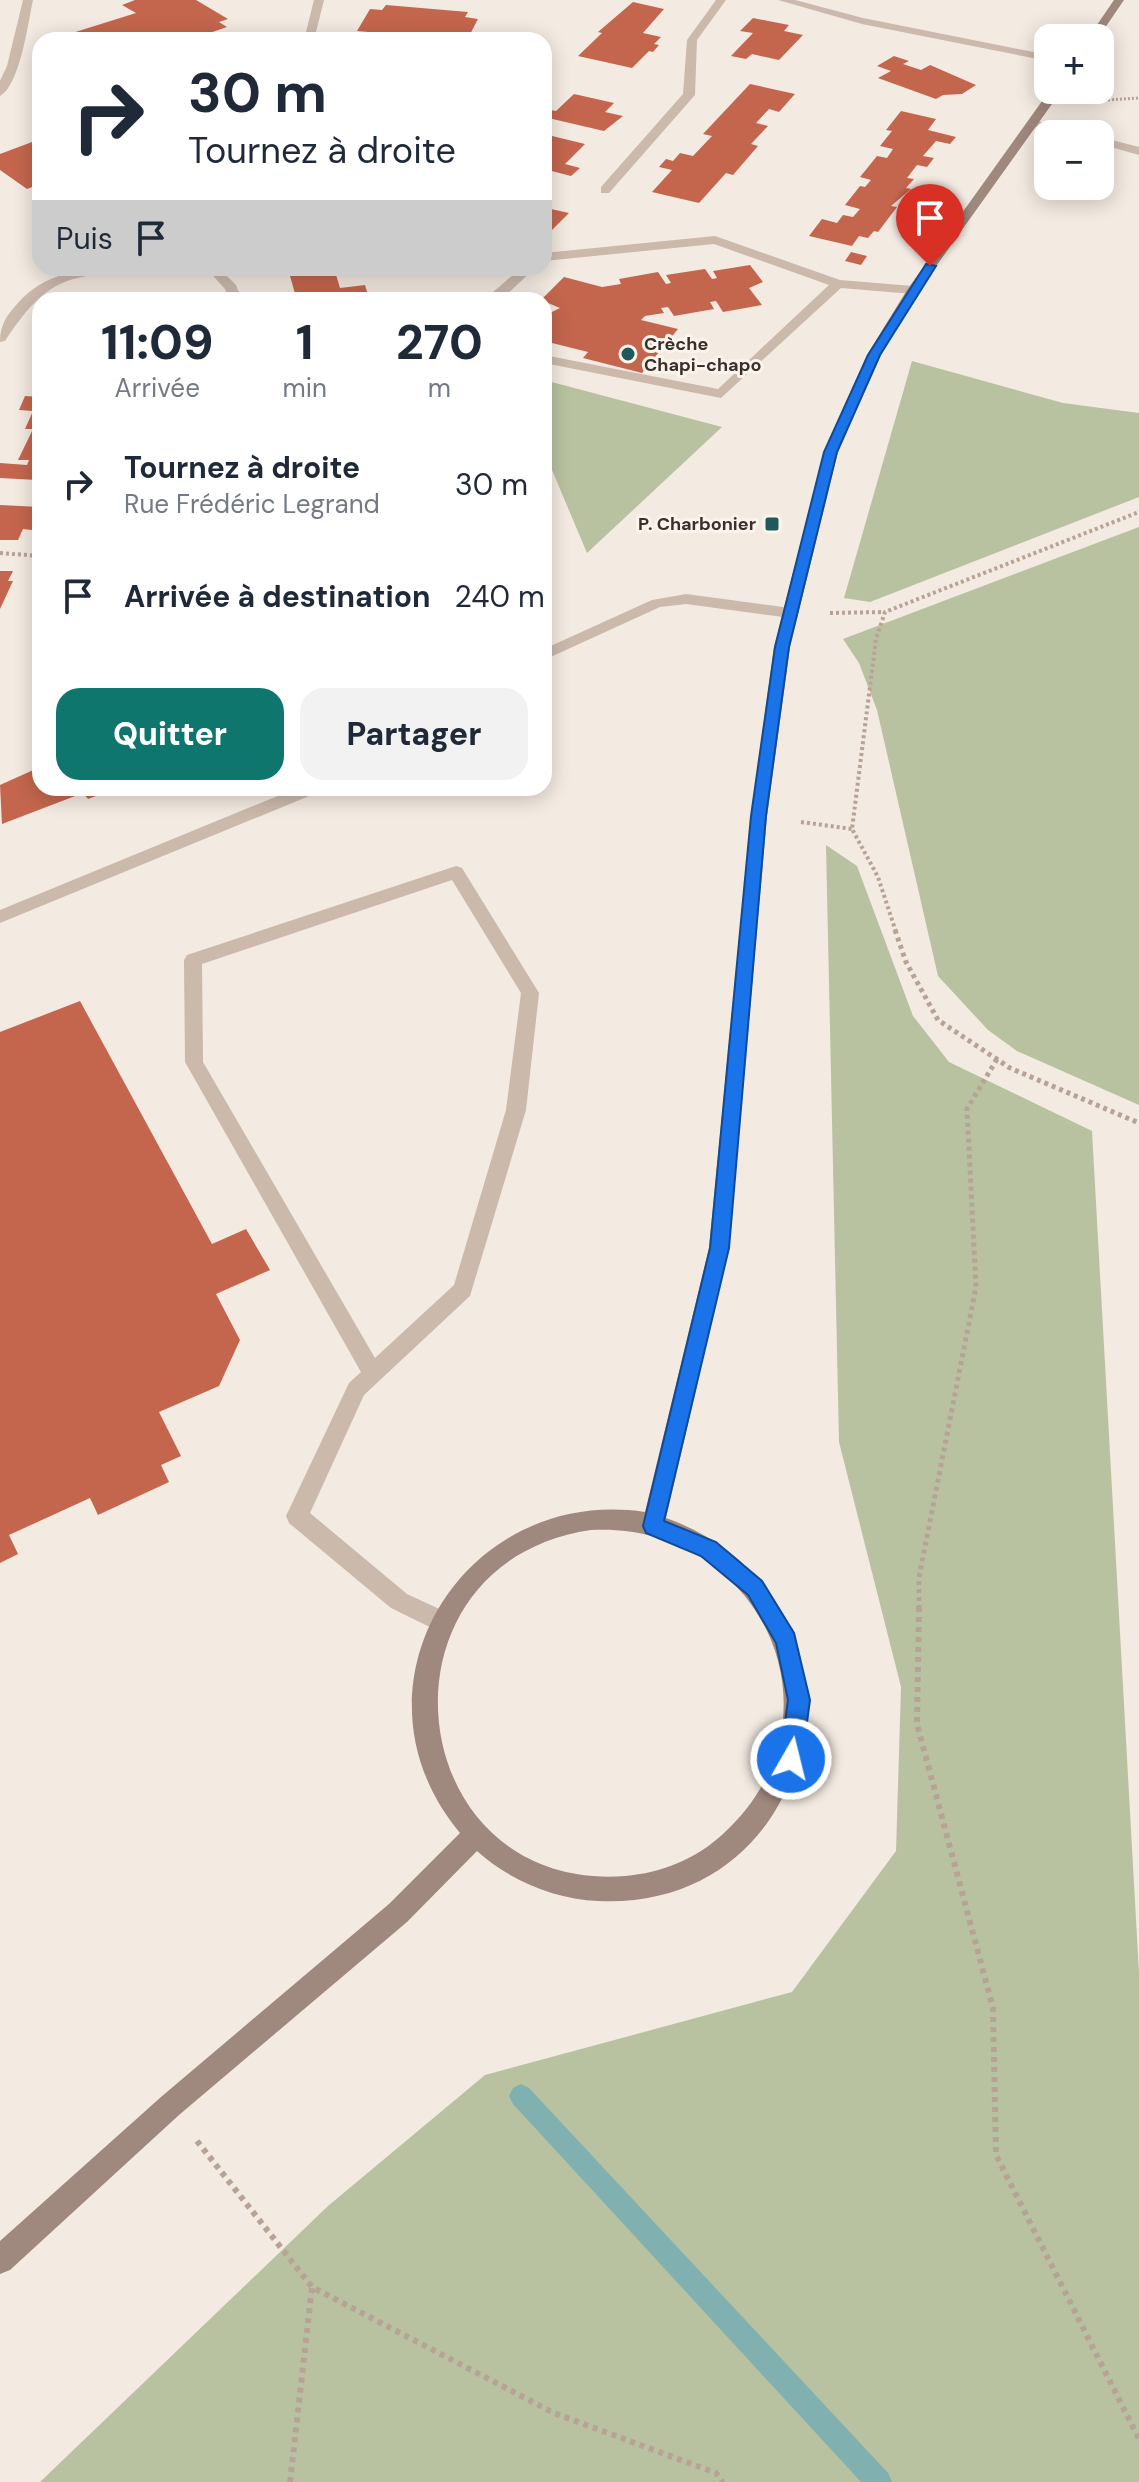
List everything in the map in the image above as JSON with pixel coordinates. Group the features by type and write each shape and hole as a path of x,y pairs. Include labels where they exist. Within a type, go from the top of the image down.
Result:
{"main road":[{"path":"1103,24 1119,0"},
{"path":"653,1526 719,1248 759,816 782,647 831,452 874,355 913,290 1034,123"},
{"path":"594,1521 653,1526 708,1549 755,1588 786,1640 799,1700 791,1759 763,1814 717,1856 658,1882 592,1887 530,1870 476,1834 438,1784 420,1726 422,1664 445,1609 484,1564 536,1533 594,1521"},
{"path":"0,2260 170,2106 398,1913 476,1834"}],"street":[{"path":"0,93 13,66 28,0"},
{"path":"311,32 319,0"},
{"path":"605,190 689,95 692,40 721,0"},
{"path":"783,0 848,18 1034,55"},
{"path":"1114,144 1139,151"},
{"path":"552,256 715,240 838,284 913,290"},
{"path":"32,292 40,284 67,276"},
{"path":"220,276 233,292"},
{"path":"501,292 520,276"},
{"path":"552,361 721,394 838,284"},
{"path":"0,338 16,309 32,292"},
{"path":"552,651 657,603 686,599 791,613"},
{"path":"0,917 294,796"},
{"path":"373,1374 194,1062 193,960 456,872 530,993 516,1110 463,1290 373,1374 356,1389 297,1516 399,1601 440,1621"}],"path":[{"path":"791,613 885,612 1139,512"},
{"path":"0,553 32,555"},
{"path":"885,612 876,639 852,829 878,877 906,962 938,1020 1010,1068 1139,1123"},
{"path":"759,816 852,829"},
{"path":"997,1059 967,1109 976,1287 919,1577 917,1724 993,2008 996,2155 1139,2439"},
{"path":"170,2106 312,2287 554,2413 716,2473 723,2482"},
{"path":"290,2482 312,2287"}],"green space":[{"path":"912,361 1063,403 1139,413 1139,497 870,602 844,598"},
{"path":"552,382 722,427 587,553 552,470"},
{"path":"1139,527 1139,1105 1017,1051 988,1030 938,976 877,710 859,663 843,639"},
{"path":"826,845 857,866 913,1016 949,1062 1092,1131 1139,1973 1139,2482 40,2482 328,2206 485,2075 792,1992 896,1851 901,1687 839,1442"}],"building":[{"path":"135,0 196,0 228,19 219,22 227,27 212,32 75,32 136,13 122,5"},
{"path":"633,2 664,9 643,33 661,37 654,44 659,45 653,52 649,51 632,68 578,56 602,33 598,32"},
{"path":"386,5 468,12 465,17 478,19 471,32 357,31 370,9 382,10"},
{"path":"753,18 789,25 784,31 803,35 779,60 752,54 746,59 731,56 753,33 740,31"},
{"path":"894,56 909,61 903,64 921,70 930,65 976,85 962,94 943,95 936,99 878,78 891,71 877,66"},
{"path":"750,84 795,94 779,112 769,109 756,123 768,126 751,144 758,146 733,175 726,173 699,203 652,192 672,170 659,167 666,159 673,161 680,153 693,156 712,136 703,134"},
{"path":"574,94 614,103 605,112 623,116 604,131 552,119 552,110 556,111"},
{"path":"901,111 936,119 928,130 956,137 950,144 936,141 923,156 934,158 927,167 917,165 907,178 914,179 906,188 911,189 891,206 897,207 878,232 874,231 868,238 859,236 852,246 809,236 822,219 837,223 843,215 853,217 860,209 845,205 860,186 865,187 871,180 860,177 877,156 887,158 893,149 880,146 892,131 886,130"},
{"path":"552,136 585,144 565,164 580,168 571,176 552,171"},
{"path":"32,142 32,187 27,189 0,170 0,154"},
{"path":"552,209 569,213 552,230"},
{"path":"851,252 867,256 861,265 845,261"},
{"path":"750,265 763,282 749,288 762,305 723,312 716,301 710,302 714,309 674,316 668,307 661,308 664,313 645,316 641,320 678,329 642,373 583,358 588,352 552,343 552,312 560,308 552,305 552,292 549,292 564,277 602,287 621,284 619,279 658,272 666,284 671,283 666,275 705,269 712,279 717,278 713,271"},
{"path":"290,276 336,276 340,288 365,285 367,292 295,292"},
{"path":"25,396 32,396 32,411 19,410"},
{"path":"32,413 32,429 25,429"},
{"path":"32,431 32,480 0,478 0,463 27,465 29,460 18,460"},
{"path":"0,505 32,507 32,530 23,529 18,540 0,540"},
{"path":"0,571 13,571 8,581 13,581 0,609"},
{"path":"32,771 32,796 75,796 2,824 0,785"},
{"path":"80,1001 212,1244 246,1229 270,1270 216,1294 240,1340 219,1386 159,1412 181,1456 161,1465 169,1482 98,1515 90,1498 9,1535 18,1554 0,1563 0,1032"}],"waterway":[{"path":"521,2096 879,2482"}],"place":[{"name":"Crèche Chapi-chapo","path":"628,354"},
{"name":"P. Charbonier","path":"772,524"}],"route":[{"path":"791,1759 799,1700 786,1640 755,1588 708,1549 653,1526 719,1248 759,816 782,647 831,452 874,355 930,266"}]}
